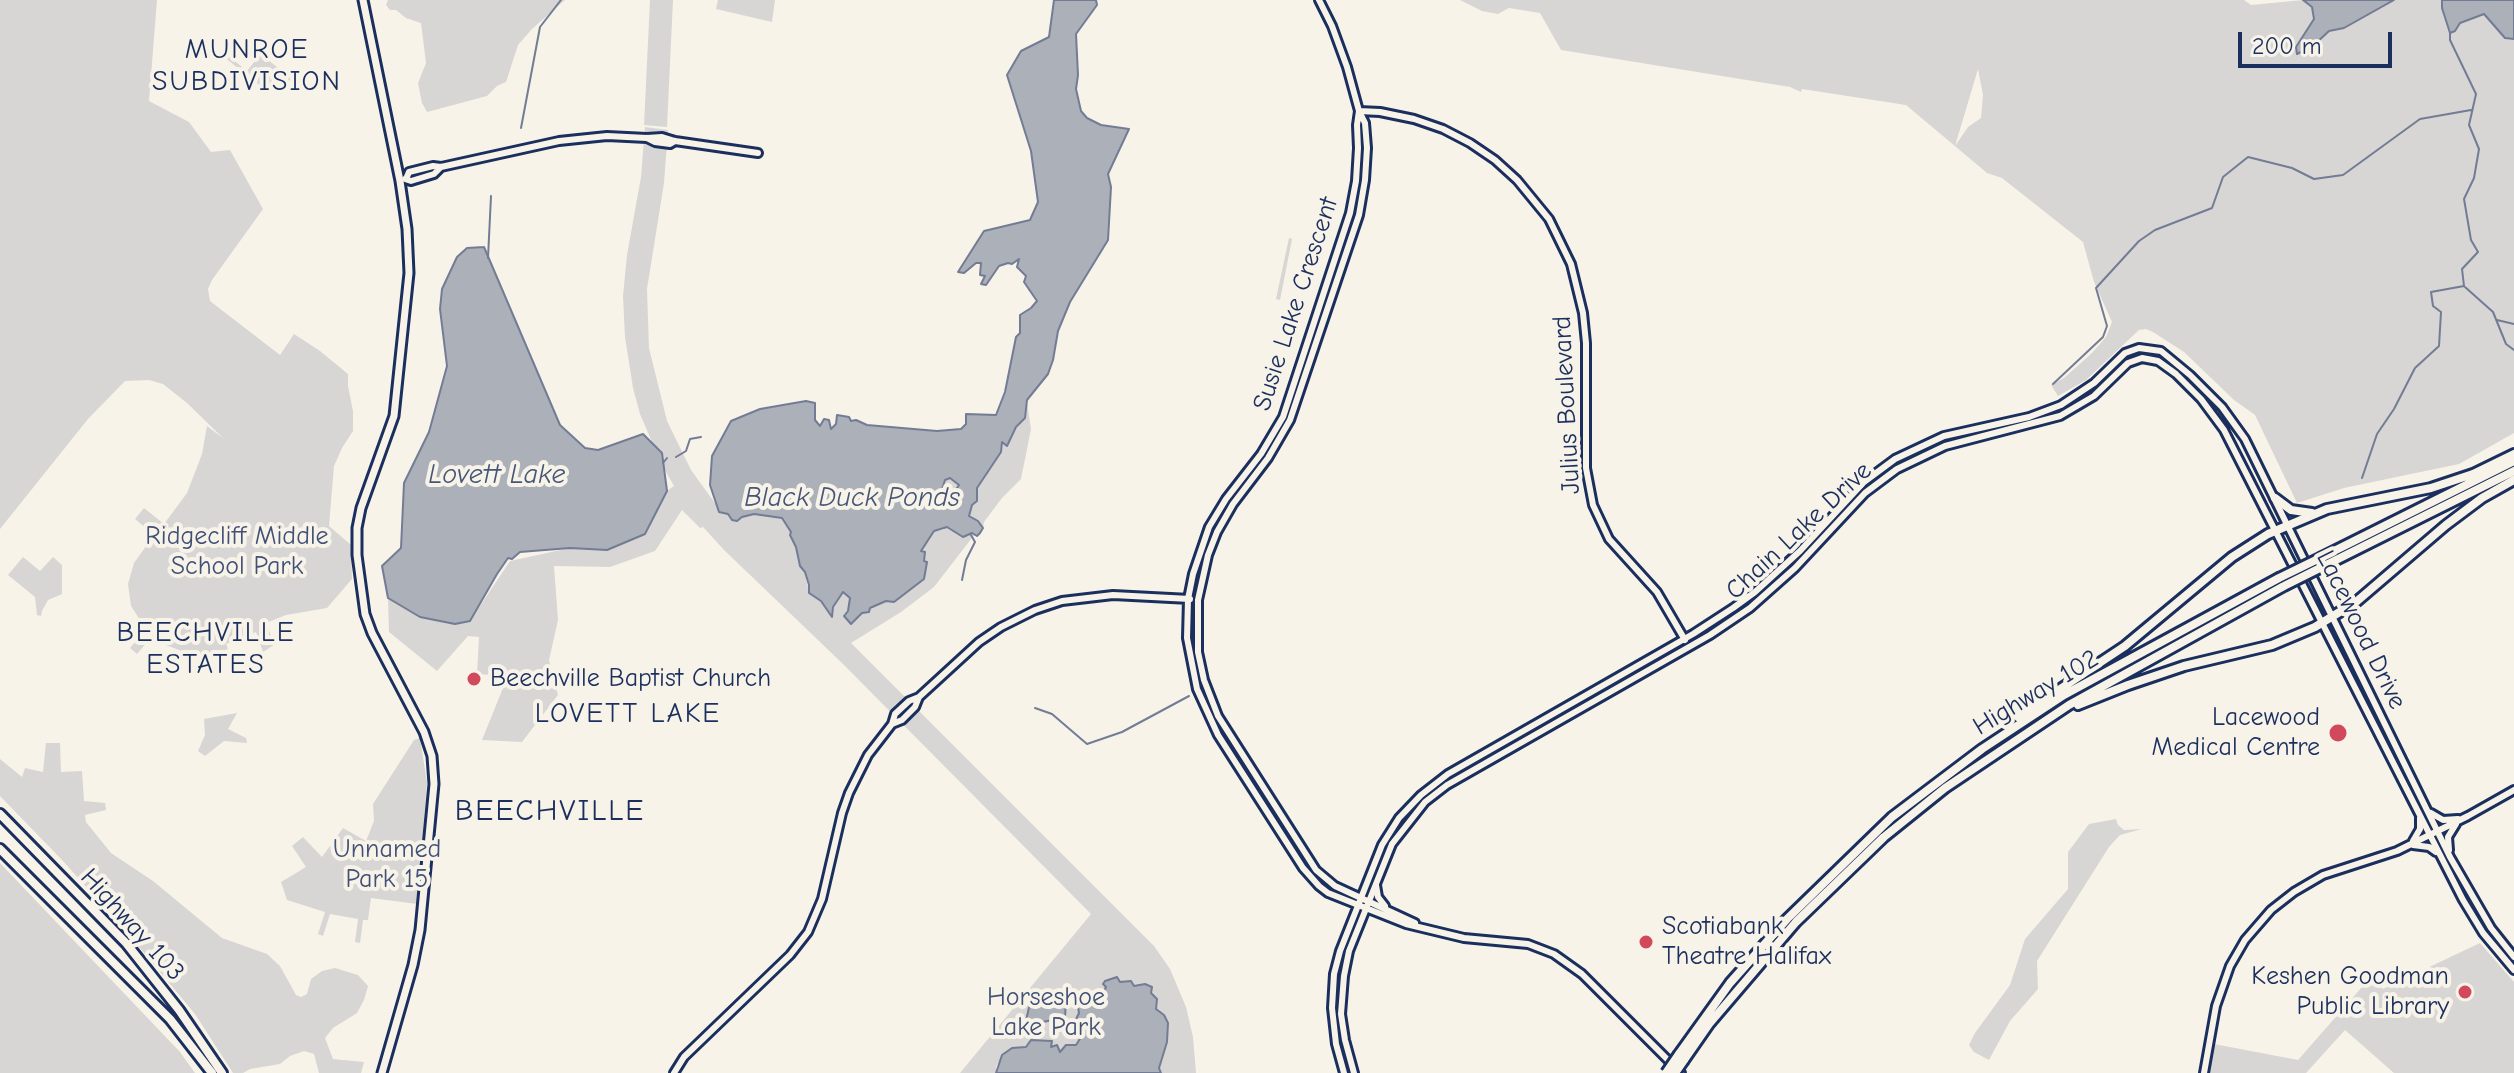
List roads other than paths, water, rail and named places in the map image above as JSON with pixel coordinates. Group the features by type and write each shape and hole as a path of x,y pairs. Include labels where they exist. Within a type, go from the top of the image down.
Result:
{"highway":[{"path":"1892,817 1989,737 2125,646 2232,557 2275,531 2317,513 2431,488 2473,474 2514,454"},
{"name":"Highway 102","path":"1678,1073 1682,1057 1730,983 1787,919 1892,817 1982,749 2064,695 2514,461"},
{"name":"Highway 102","path":"2324,561 2514,471"},
{"path":"1945,788 2078,705 2184,666 2272,645 2322,623 2356,602 2482,498 2514,480"},
{"path":"2275,498 2291,510 2317,513"},
{"name":"Highway 102","path":"1666,1073 1796,922 1884,837 1945,788 2069,705 2282,582"},
{"name":"Highway 103","path":"0,814 133,951 222,1073"},
{"name":"Highway 103","path":"0,849 170,1019 212,1073"}],"main road":[{"path":"363,0 403,180 409,276 397,395 390,431 361,508 356,548 365,614 424,732 433,763 434,795 420,930 382,1073"}],"street":[{"name":"Susie Lake Crescent","path":"1319,0 1332,26 1365,123 1365,180 1359,215 1290,420 1268,458 1233,504 1206,560 1198,600 1197,633 1201,665 1218,716 1316,870 1332,884 1360,897 1367,905"},
{"name":"Susie Lake Crescent","path":"1359,111 1356,181 1350,213 1310,341 1283,417 1261,454 1226,499 1199,551 1188,599 1187,638 1192,667 1210,720 1310,878 1328,893 1357,905 1367,905"},
{"name":"Julius Boulevard","path":"1359,111 1405,117 1461,138 1510,173 1549,219 1571,264 1583,313 1586,468 1593,505 1609,539 1653,587 1688,647"},
{"path":"403,180 411,181 434,174 441,167 571,139 607,136 655,136 758,153"},
{"name":"Chain Lake Drive","path":"1344,1073 1333,1029 1333,984 1340,951 1377,855 1391,829 1421,795 1448,774 1684,639 1755,592 1803,548 1854,491 1883,466 1933,440 2029,417 2061,405 2094,383 2125,353 2145,347"},
{"name":"Lacewood Drive","path":"2145,347 2161,351 2170,358 2222,407 2245,439 2427,809 2441,857 2483,933 2514,970"},
{"name":"Chain Lake Drive","path":"1354,1073 1345,1040 1342,1001 1349,951 1398,835 1425,802 1447,785 1740,615 1812,552 1855,503 1897,469 1945,446 2060,416 2094,396 2133,360 2153,359"},
{"name":"Lacewood Drive","path":"2153,359 2188,385 2215,416 2418,811 2450,857 2491,928 2514,957"},
{"path":"674,1073 684,1057 790,955 808,932 819,910 842,813 868,755 892,724 902,720 915,707 919,697 979,642 1035,610 1062,601 1113,595 1198,600"},
{"path":"1561,709 1565,717"},
{"path":"2204,1073 2223,982 2237,952 2258,924 2283,900 2315,879 2385,856 2514,790"},
{"path":"2427,809 2440,819 2462,819"},
{"path":"2409,845 2420,829 2418,811"},
{"path":"2450,857 2448,837 2462,819"},
{"path":"2409,845 2429,847 2441,857"},
{"path":"1376,883 1378,897 1391,911"},
{"path":"1367,905 1391,911 1421,926"},
{"path":"1367,905 1406,924 1464,938 1528,944 1554,954 1582,974 1678,1073"}],"water":[{"name":"Black Duck Ponds","path":"1054,0 1096,0 1097,5 1076,34 1076,89 1081,111 1101,125 1129,129 1108,174 1111,187 1108,240 1070,302 1058,331 1048,374 1027,400 1025,418 1016,427 1007,446 1002,442 1001,452 977,488 977,501 972,505 969,516 983,528 980,533 963,537 947,527 934,531 921,551 925,552 924,561 927,562 924,579 894,602 886,601 870,608 869,612 862,613 851,624 844,616 850,598 843,592 833,607 832,617 821,601 809,593 791,532 782,518 754,514 737,521 719,512 710,485 712,456 731,421 760,409 806,401 815,403 815,420 820,426 824,419 829,420 831,429 836,424 837,415 867,425 937,431 961,429 966,424 966,414 996,415 1005,392 1016,337 1020,333 1020,315 1037,301 1024,282 1026,276 1017,267 1019,259 1012,264 999,266 986,285 981,284 985,276 980,275 981,263 976,263 964,273 958,272 984,231 1030,220 1038,202 1031,151 1007,75 1021,51 1049,37","holes":["950,478 959,485 948,501 949,505 942,503 945,480"]},
{"path":"2303,0 2394,0 2344,28 2329,31 2313,46 2297,54 2296,47 2314,19 2312,7"},
{"path":"2442,0 2514,0 2514,39 2505,38 2484,14 2460,23 2450,33"},
{"name":"Lovett Lake","path":"484,247 560,425 585,448 598,450 643,434 662,453 667,491 645,534 607,550 570,548 520,552 512,559 508,558 470,621 455,624 420,617 388,598 382,566 401,548 404,483 429,432 447,366 440,309 442,289 457,257 467,248"},
{"path":"1117,977 1120,982 1131,981 1134,986 1145,984 1152,987 1151,993 1157,999 1156,1009 1168,1023 1167,1042 1159,1068 1161,1073 996,1073 1002,1055 1012,1048 1026,1047 1031,1040 1052,1041 1051,1047 1057,1045 1060,1052 1066,1045 1076,1045 1083,1034 1074,1023 1079,1013 1078,1007 1095,991 1103,993 1105,981"},
{"path":"1036,999 1066,1000 1065,1018 1025,1025 1030,1003"}],"waterway":[{"path":"521,128 540,27 561,0"},
{"path":"2362,478 2377,434 2415,368 2439,346 2441,312 2433,306 2431,292 2464,286 2462,269 2478,252 2471,240 2464,199 2474,178 2479,149 2469,125 2476,94 2450,40 2450,33"},
{"path":"2053,384 2103,337 2107,326 2096,288 2139,241 2155,230 2212,208 2223,177 2248,157 2292,168 2314,179 2343,175 2420,119 2471,110"},
{"path":"488,258 491,196"},
{"path":"2465,287 2493,312 2506,344 2514,350"},
{"path":"2497,320 2514,324"},
{"path":"676,457 686,451 690,439 701,437"},
{"path":"663,463 667,458"},
{"path":"962,580 966,560 975,542 971,535"},
{"path":"1035,708 1052,714 1087,744 1122,732 1189,696"}],"place":[{"name":"Beechville Baptist Church","path":"474,679"},
{"name":"Lacewood Medical Centre","path":"2338,733"},
{"name":"Scotiabank Theatre Halifax","path":"1646,942"},
{"name":"Keshen Goodman Public Library","path":"2465,992"}],"district":[{"name":"MUNROE SUBDIVISION","path":"247,66"},
{"name":"BEECHVILLE ESTATES","path":"206,649"},
{"name":"LOVETT LAKE","path":"628,714"},
{"name":"BEECHVILLE","path":"550,812"}],"park label":[{"name":"Ridgecliff Middle School Park","path":"237,552"},
{"name":"Unnamed Park 15","path":"387,865"},
{"name":"Horseshoe Lake Park","path":"1046,1013"}]}
